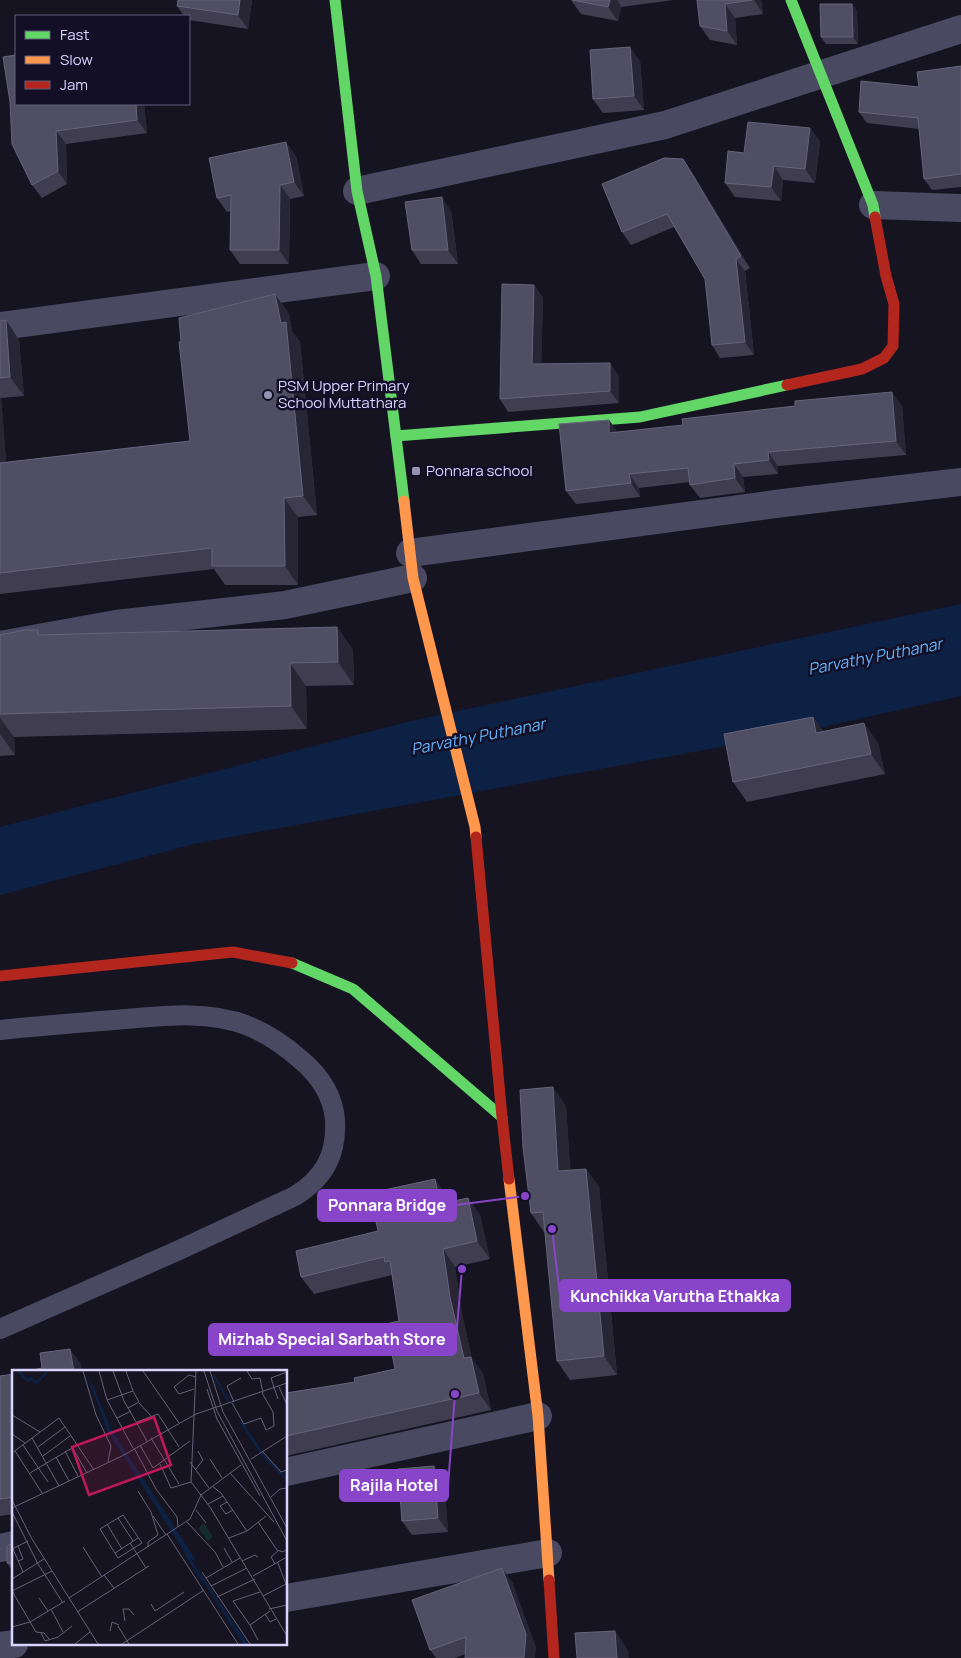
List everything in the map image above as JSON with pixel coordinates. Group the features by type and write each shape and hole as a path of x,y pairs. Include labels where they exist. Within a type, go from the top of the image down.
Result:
{"main road":[{"path":"335,0 357,191 376,276 411,565 474,827 502,1117 538,1416 554,1658"},
{"path":"396,436 640,417 862,369 884,358 893,346 895,332 894,304 886,276 872,205 791,0"},
{"path":"0,976 233,952 289,962 352,989 502,1117"}],"street":[{"path":"357,191 665,125 961,29"},
{"path":"872,205 961,208"},
{"path":"0,326 376,276"},
{"path":"0,645 116,624 285,604 411,565 783,503 961,482"},
{"path":"288,1472 538,1416"},
{"path":"288,1598 548,1553"}],"lane":[{"path":"0,1030 171,1016 209,1017 230,1020 269,1036 310,1067 322,1082 330,1099 335,1120 335,1137 330,1156 316,1180 308,1188 295,1196 178,1251 0,1329"}],"water":[{"name":"Parvathy Puthanar","path":"961,604 961,696 791,734 198,843 0,895 0,827 411,721"}],"building":[{"path":"178,0 240,0 238,15 177,6"},
{"path":"572,0 610,0 608,7"},
{"path":"697,0 752,0 725,4 727,31 700,26"},
{"path":"820,4 852,4 853,37 821,37"},
{"path":"630,47 634,96 593,99 590,50"},
{"path":"15,55 15,105 136,105 137,120 56,131 58,171 32,185 12,144 10,102 3,57"},
{"path":"961,66 961,174 924,179 918,118 859,112 861,81 919,87 917,72"},
{"path":"748,122 810,128 805,169 774,166 771,187 725,183 728,151 744,153"},
{"path":"286,142 294,182 280,185 279,250 230,250 231,195 217,198 209,158"},
{"path":"664,158 683,159 741,256 736,259 745,342 712,345 705,279 667,214 622,232 602,184"},
{"path":"442,197 448,250 412,250 405,202"},
{"path":"502,284 534,285 532,364 610,363 610,391 500,399"},
{"name":"PSM Upper Primary School Muttathara","path":"275,294 281,323 286,322 303,496 284,498 285,566 212,566 212,548 0,573 0,463 190,441 179,342 181,342 179,318"},
{"path":"6,320 10,377 0,378 0,321"},
{"path":"892,392 896,441 768,452 769,460 734,464 735,478 690,485 688,468 629,474 631,483 566,491 559,424 609,420 609,433 683,425 682,419 795,406 795,401"},
{"path":"337,627 338,662 290,663 291,706 0,714 0,635 25,630 38,630 38,635"},
{"path":"813,717 816,733 864,723 871,754 733,782 724,734"},
{"path":"553,1087 558,1171 586,1169 604,1356 557,1361 543,1212 531,1213 523,1147 520,1090"},
{"path":"435,1179 440,1204 468,1198 477,1241 443,1249 450,1297 464,1358 471,1357 479,1393 288,1436 288,1393 355,1382 354,1378 395,1369 386,1324 399,1321 390,1261 385,1262 384,1257 301,1277 296,1251 378,1231 370,1193"},
{"path":"70,1349 74,1370 33,1370 42,1368 40,1353"},
{"path":"12,1374 12,1497 0,1499 0,1376"},
{"path":"434,1466 438,1518 402,1521 398,1469"},
{"path":"12,1544 12,1563 7,1563 7,1546"},
{"path":"502,1568 526,1634 524,1658 465,1658 466,1637 430,1650 412,1600"},
{"path":"615,1631 617,1658 577,1658 575,1633"}],"traffic: fast":[{"path":"335,0 357,191 376,276 404,501"},
{"path":"791,0 873,205 875,217"},
{"path":"396,436 640,417 787,385"},
{"path":"292,963 353,989 502,1117"}],"traffic: slow":[{"path":"404,501 413,578 476,837"},
{"path":"509,1179 538,1416 549,1580"}],"traffic: jam":[{"path":"787,385 862,369 884,358 893,346 894,304 886,276 875,217"},
{"path":"476,837 509,1179"},
{"path":"0,976 233,952 292,963"},
{"path":"549,1580 554,1658"}],"place":[{"name":"PSM Upper Primary School Muttathara","path":"268,395"},
{"name":"Ponnara school","path":"416,471"},
{"name":"Ponnara Bridge","path":"525,1196"},
{"name":"Kunchikka Varutha Ethakka","path":"552,1229"},
{"name":"Mizhab Special Sarbath Store","path":"462,1269"},
{"name":"Rajila Hotel","path":"455,1394"}]}
